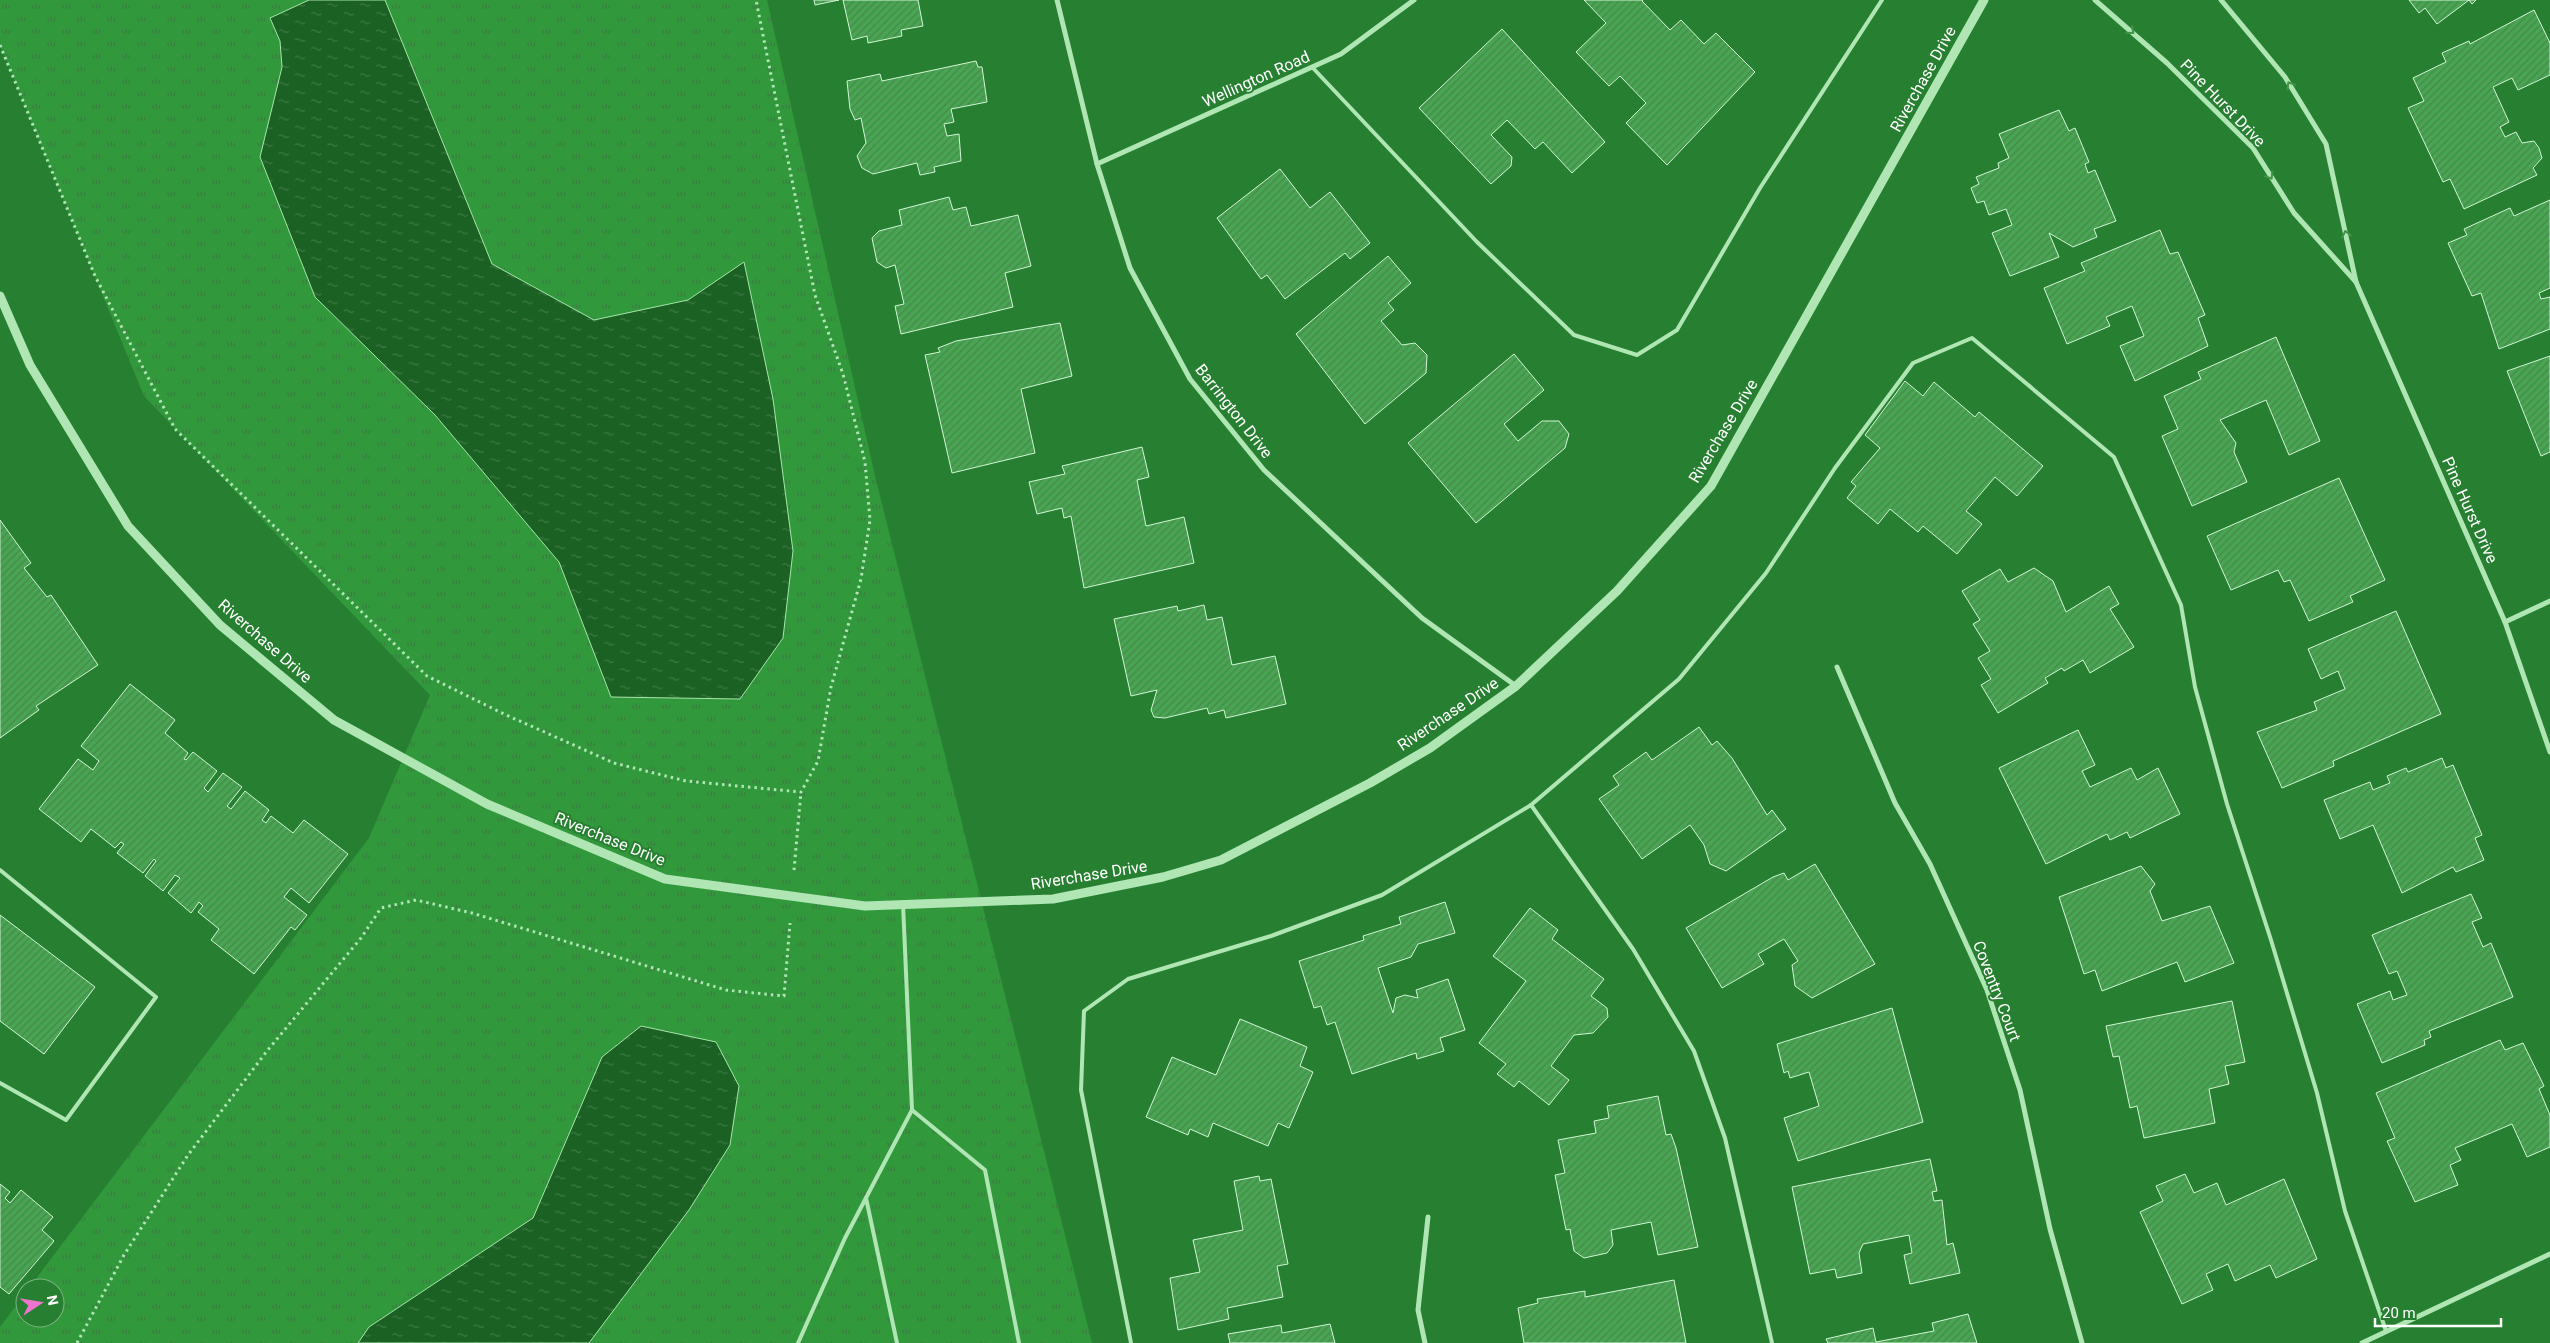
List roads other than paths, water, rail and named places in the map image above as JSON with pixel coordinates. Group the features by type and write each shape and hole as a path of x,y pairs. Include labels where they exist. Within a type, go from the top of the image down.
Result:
{"street":[{"name":"Barrington Drive","path":"1057,0 1097,164 1130,268 1190,379 1264,470 1422,618 1516,686"},
{"name":"Wellington Road","path":"1097,164 1341,54 1414,0"},
{"name":"Riverchase Drive","path":"0,296 30,365 128,526 220,625 334,720 486,804 665,879 865,906 1053,899 1163,878 1221,860 1404,763 1430,748 1516,686 1617,591 1711,486 1984,0"},
{"name":"Pine Hurst Drive","path":"2095,0 2167,63 2253,148 2294,213 2356,282"},
{"name":"Pine Hurst Drive","path":"2221,0 2285,77 2326,144 2356,282 2505,622 2550,752"},
{"path":"2505,622 2550,601"},
{"name":"Coventry Court","path":"1837,667 1895,803 1930,864 1987,990 2020,1090 2050,1229 2082,1343"},
{"path":"1425,1343 1418,1310 1428,1218"},
{"path":"2362,1343 2550,1254"}],"lane":[{"path":"1312,67 1477,242 1574,335 1637,354 1677,330 1760,188 1882,0"},
{"path":"1132,1343 1080,1090 1084,1011 1128,979 1271,936 1382,895 1531,805 1679,679 1766,573 1834,468 1913,363 1972,338 2114,457 2181,606 2195,687 2226,804 2271,940 2314,1084 2346,1211 2386,1331"},
{"path":"1531,805 1633,949 1694,1051 1725,1138 1772,1343"},
{"path":"0,870 156,997 66,1120 0,1083"},
{"path":"798,1343 845,1238 912,1110 903,904"},
{"path":"912,1110 985,1170 1019,1343"},
{"path":"866,1198 897,1343"}],"water":[{"path":"309,0 385,0 492,264 594,320 688,300 744,262 773,399 793,551 783,638 740,699 611,697 559,562 435,415 315,297 260,157 282,67 280,41 270,18"},
{"path":"641,1026 716,1042 739,1086 730,1145 689,1210 589,1343 358,1343 369,1327 533,1218 602,1057"}]}
